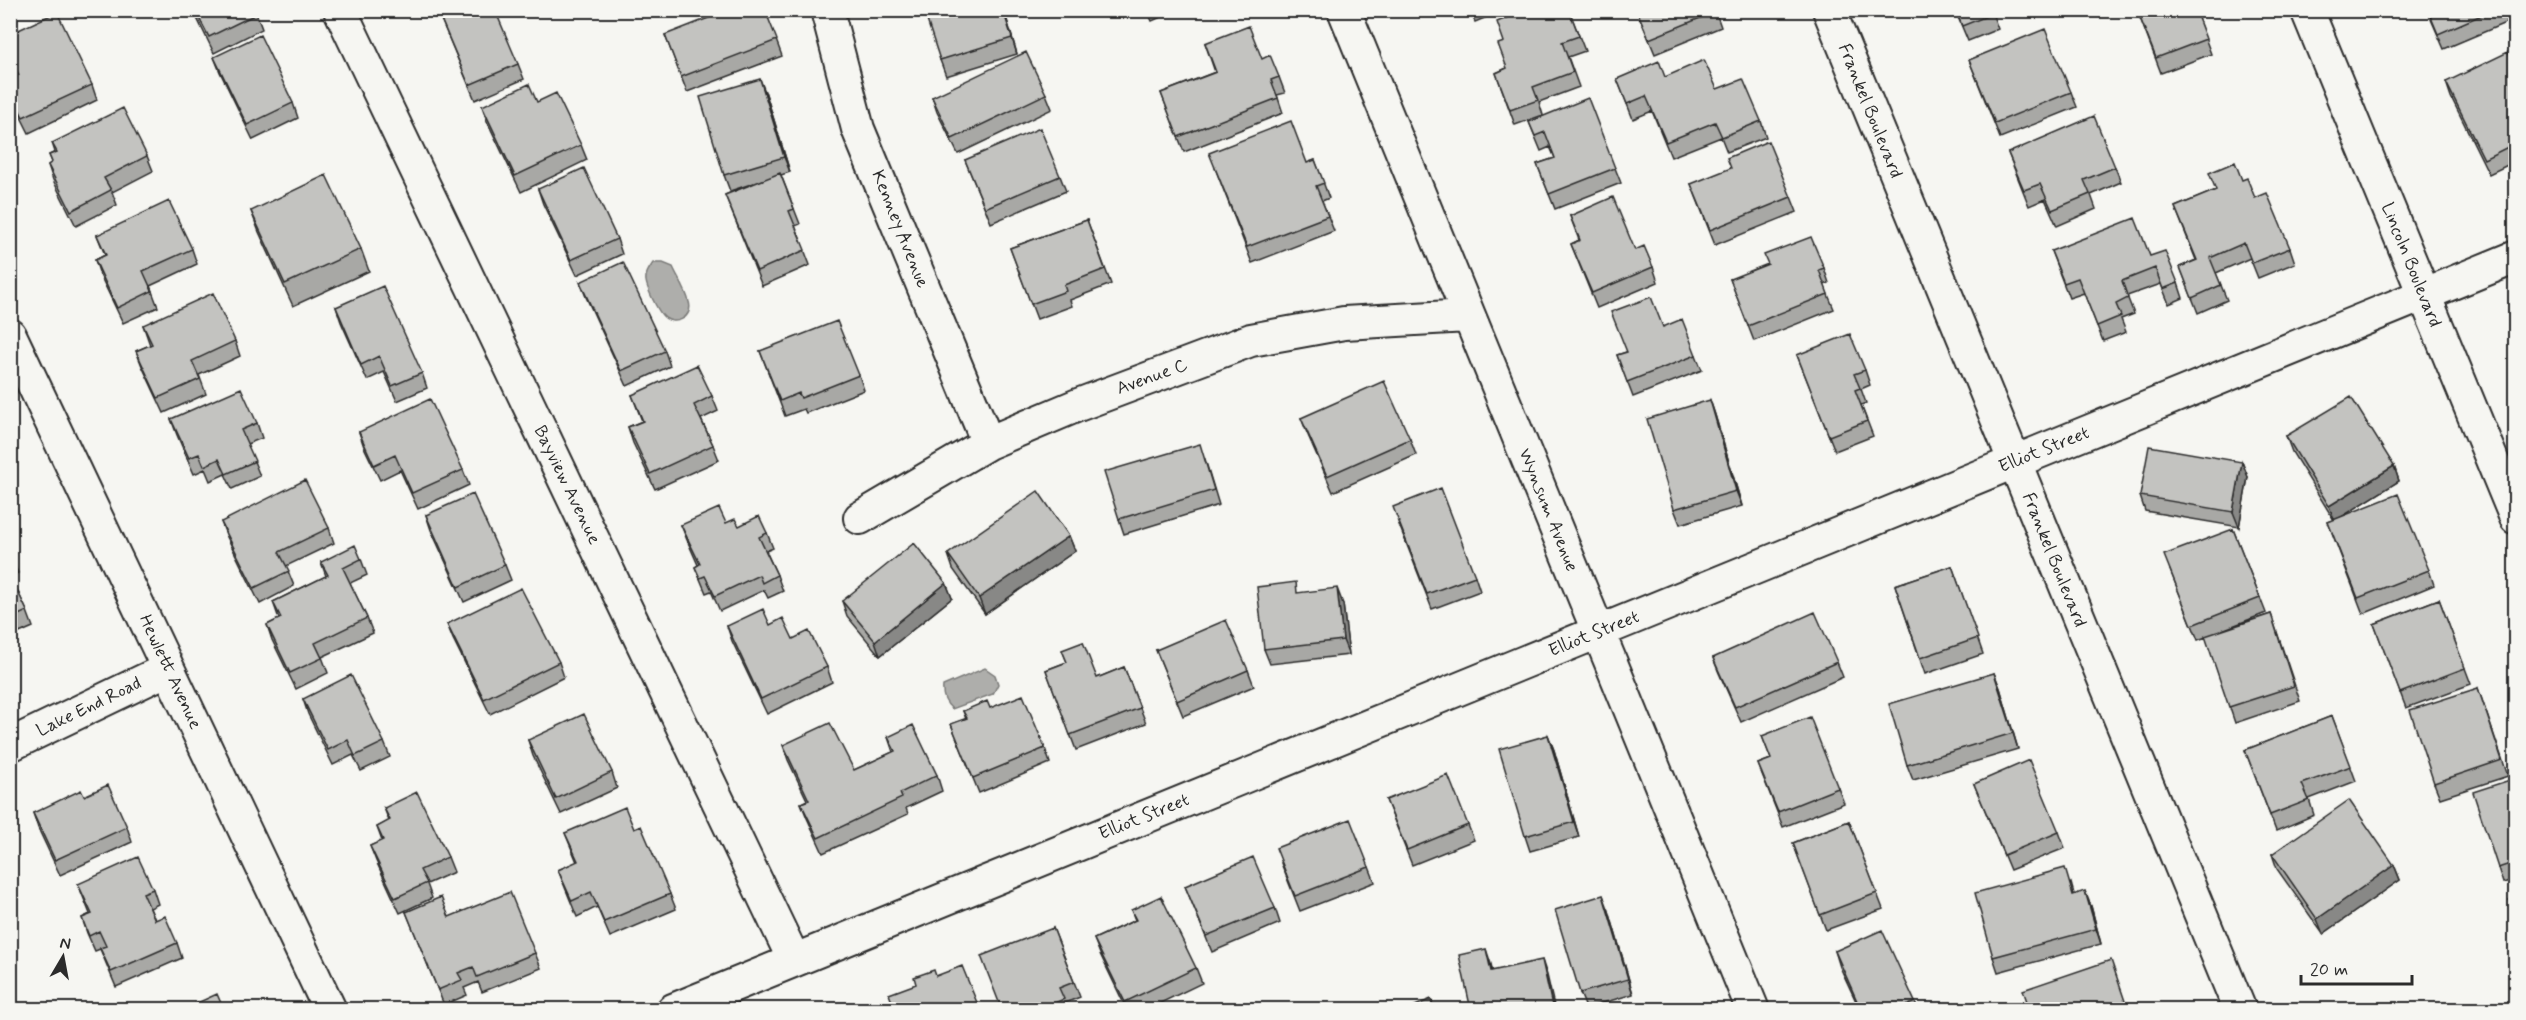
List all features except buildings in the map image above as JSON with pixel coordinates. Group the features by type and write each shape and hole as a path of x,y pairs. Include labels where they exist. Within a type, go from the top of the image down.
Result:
{"street":[{"name":"Bayview Avenue","path":"340,10 794,960"},
{"name":"Kenney Avenue","path":"827,10 858,129 988,443"},
{"name":"Wynsum Avenue","path":"1344,10 1753,1010"},
{"name":"Frankel Boulevard","path":"1829,10 2013,463 2240,1010"},
{"name":"Lincoln Boulevard","path":"2307,10 2516,518"},
{"name":"Elliot Street","path":"673,1010 2516,257"},
{"name":"Avenue C","path":"860,518 988,443 1078,405 1251,340 1344,323 1468,316"},
{"name":"Hewlett Avenue","path":"10,335 330,1010"},
{"name":"Lake End Road","path":"10,745 168,669"}],"shaded area":[{"path":"653,263 663,263 673,267 688,298 690,308 686,317 677,321 667,319 655,304 646,278"},
{"path":"985,668 995,675 998,684 993,694 952,709 944,699 943,686"}]}
